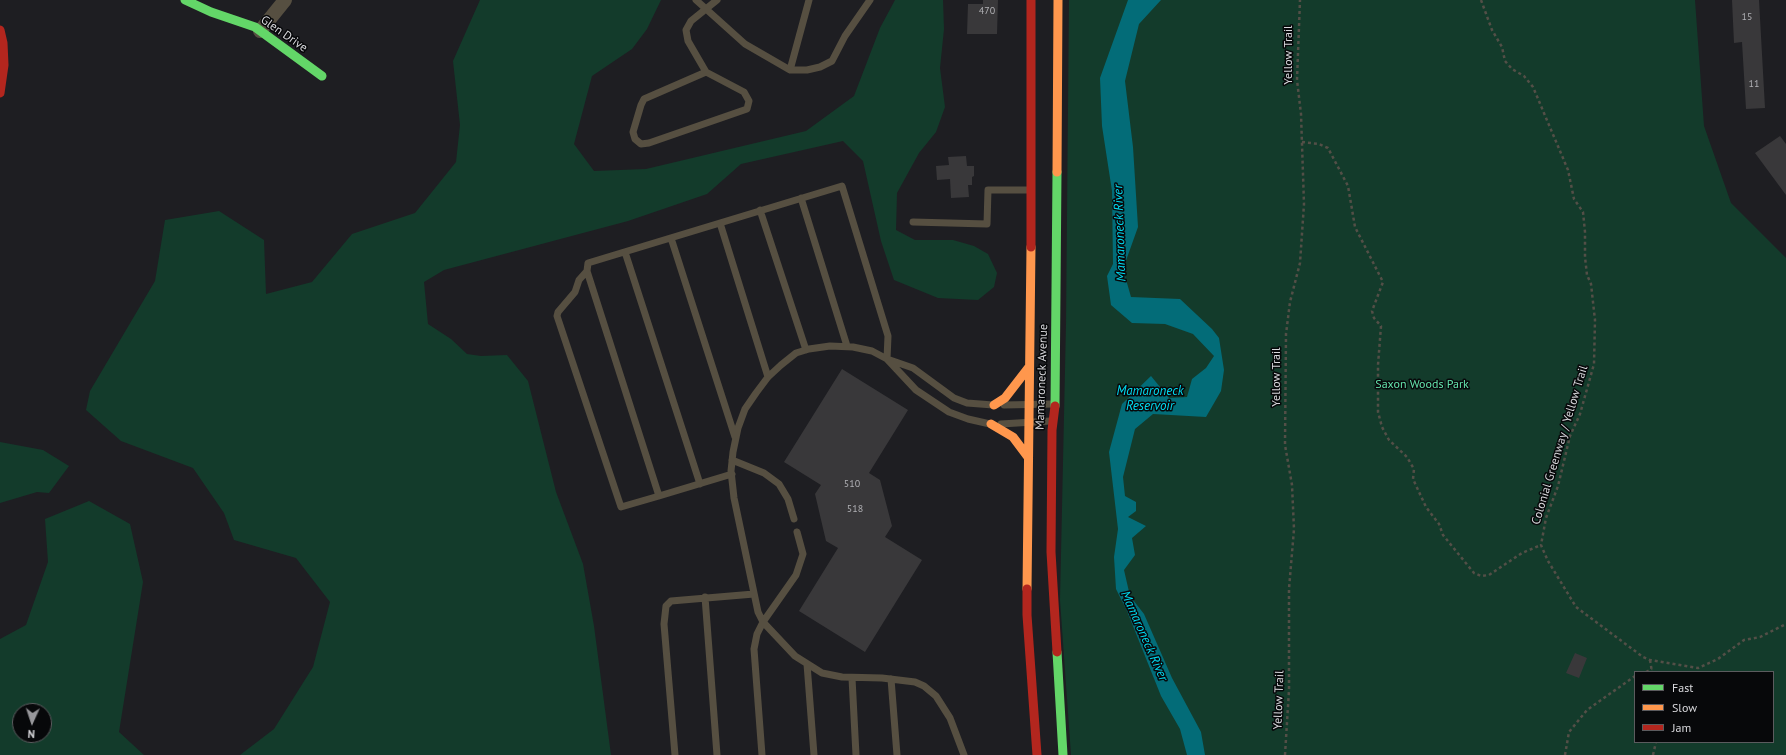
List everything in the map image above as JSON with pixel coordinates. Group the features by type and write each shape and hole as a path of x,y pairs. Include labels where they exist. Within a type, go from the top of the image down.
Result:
{"main road":[{"name":"Glen Drive","path":"184,0 211,12 255,27 322,76"},
{"name":"Mamaroneck Avenue","path":"1031,0 1032,190 1028,404 1027,615 1037,755"},
{"name":"Mamaroneck Avenue","path":"1058,0 1055,404 1053,421 1051,552 1063,755"},
{"path":"0,30 4,43 4,66 0,93"},
{"path":"994,405 1005,398 1029,367"},
{"path":"991,424 1013,437 1028,457"}],"street":[{"path":"260,31 285,0"}],"lane":[{"path":"696,0 745,44 790,70 807,70 820,67 832,61 845,36 870,0"},
{"path":"706,72 644,99 633,132 636,139 641,144 649,143 747,109 749,101 744,92 706,72 688,41 686,30 691,21 717,0"},
{"path":"790,70 809,0"},
{"path":"732,474 621,507 557,316 558,312 575,292 579,280 586,270 588,263 842,186 888,336 887,359 916,390 949,412 968,419 991,424 1053,421"},
{"path":"913,222 986,224 988,190 1032,190"},
{"path":"801,198 846,346"},
{"path":"760,210 806,350"},
{"path":"720,222 768,377"},
{"path":"671,238 736,438"},
{"path":"625,252 700,484"},
{"path":"586,270 659,496"},
{"path":"964,755 950,718 936,696 915,682 891,679 852,678 822,673 795,656 763,622 758,612 734,498 732,460 736,438 745,409 768,377 796,353 830,346 846,346 872,351 887,359 913,368 954,398 966,403 994,405 1055,404"},
{"path":"732,460 764,473 779,484 788,499 794,519"},
{"path":"762,755 754,649 757,634 763,622 796,575 803,554 798,532"},
{"path":"675,755 664,612 666,606 671,601 754,594"},
{"path":"705,597 717,755"},
{"path":"807,664 814,755"},
{"path":"852,678 856,755"},
{"path":"891,679 897,755"}],"path":[{"name":"Yellow Trail","path":"1285,755 1289,683 1289,588 1294,529 1292,486 1285,445 1286,334 1302,241 1304,204 1302,114 1297,80 1300,0"},
{"name":"Colonial Greenway / Yellow Trail","path":"1481,0 1492,30 1502,46 1505,61 1512,69 1524,76 1533,87 1568,170 1574,199 1582,212 1585,232 1585,258 1594,307 1594,364 1580,414 1570,436 1558,486 1546,518 1541,545"},
{"path":"1302,142 1319,144 1328,148 1348,186 1355,227 1383,282 1372,311 1374,318 1381,326 1378,365 1378,412 1382,427 1389,440 1407,457 1414,469 1413,479 1426,507 1439,524 1442,534 1474,573 1481,576 1489,576 1522,553 1541,545 1548,561 1576,607 1643,657 1650,660 1698,668 1718,659 1744,640 1760,637 1786,624"},
{"path":"1650,660 1652,670"},
{"path":"1566,755 1569,732 1587,710 1634,677"},
{"path":"1653,755 1656,743"}],"green space":[{"path":"480,0 661,0 647,29 632,49 592,76 574,144 594,171 646,169 806,131 854,96 880,28 895,0 943,0 944,29 940,68 945,107 936,132 919,153 897,193 896,230 915,240 953,240 974,246 988,254 997,273 994,287 978,300 938,298 894,280 881,241 863,161 843,141 741,164 707,194 628,221 444,270 424,282 428,324 451,339 467,354 481,356 507,355 528,381 556,492 583,564 594,626 611,755 240,755 274,729 313,667 330,602 296,558 234,540 224,513 193,468 121,441 86,410 90,391 155,281 165,220 219,211 264,240 266,294 312,282 352,234 415,213 456,162 460,125 453,61"},
{"name":"Saxon Woods Park","path":"1069,0 1695,0 1704,126 1731,203 1786,258 1786,755 1071,755 1060,600 1066,324"},
{"path":"0,442 43,450 69,466 49,493 37,492 0,503"},
{"path":"89,501 130,524 143,582 119,732 144,755 0,755 0,639 26,625 48,562 45,519"}],"water":[{"name":"Mamaroneck Reservoir","path":"1128,0 1161,0 1139,24 1125,81 1133,147 1138,227 1123,269 1131,297 1180,299 1212,329 1219,338 1224,370 1221,391 1206,417 1153,414 1135,429 1123,477 1125,496 1136,502 1136,511 1128,517 1146,526 1132,538 1135,555 1124,570 1130,596 1144,614 1172,678 1201,732 1205,755 1187,755 1180,729 1161,696 1127,611 1116,589 1114,557 1118,529 1109,452 1122,404 1151,376 1169,398 1187,397 1192,379 1206,368 1214,356 1193,334 1165,324 1132,323 1111,305 1107,276 1113,264 1112,191 1102,126 1100,78"}],"building":[{"path":"983,0 998,0 997,34 967,34 968,4 983,4"},
{"path":"1732,0 1759,0 1765,108 1746,109 1742,42 1734,43"},
{"path":"1780,136 1786,144 1786,195 1755,153"},
{"path":"966,156 967,166 974,166 972,185 968,185 969,197 951,198 950,179 937,180 936,166 949,165 948,157"},
{"path":"842,369 908,410 869,473 880,480 892,526 885,537 922,560 865,652 799,611 838,548 826,541 815,494 821,485 784,462"},
{"path":"1575,653 1587,658 1579,678 1566,673"}],"traffic: fast":[{"path":"185,0 211,12 255,27 322,76"},
{"path":"1055,406 1057,172"},
{"path":"1057,652 1063,755"}],"traffic: slow":[{"path":"1057,172 1058,0"},
{"path":"1027,589 1031,247"},
{"path":"994,405 1005,398 1029,367"},
{"path":"991,424 1013,437 1028,457"}],"traffic: jam":[{"path":"1031,0 1031,247"},
{"path":"0,30 3,43 4,65 0,93"},
{"path":"1055,406 1052,430 1051,552 1057,652"},
{"path":"1027,589 1027,615 1037,755"}],"water label":[{"name":"Mamaroneck River","path":"1120,233"},
{"name":"Mamaroneck River","path":"1144,636"}]}
